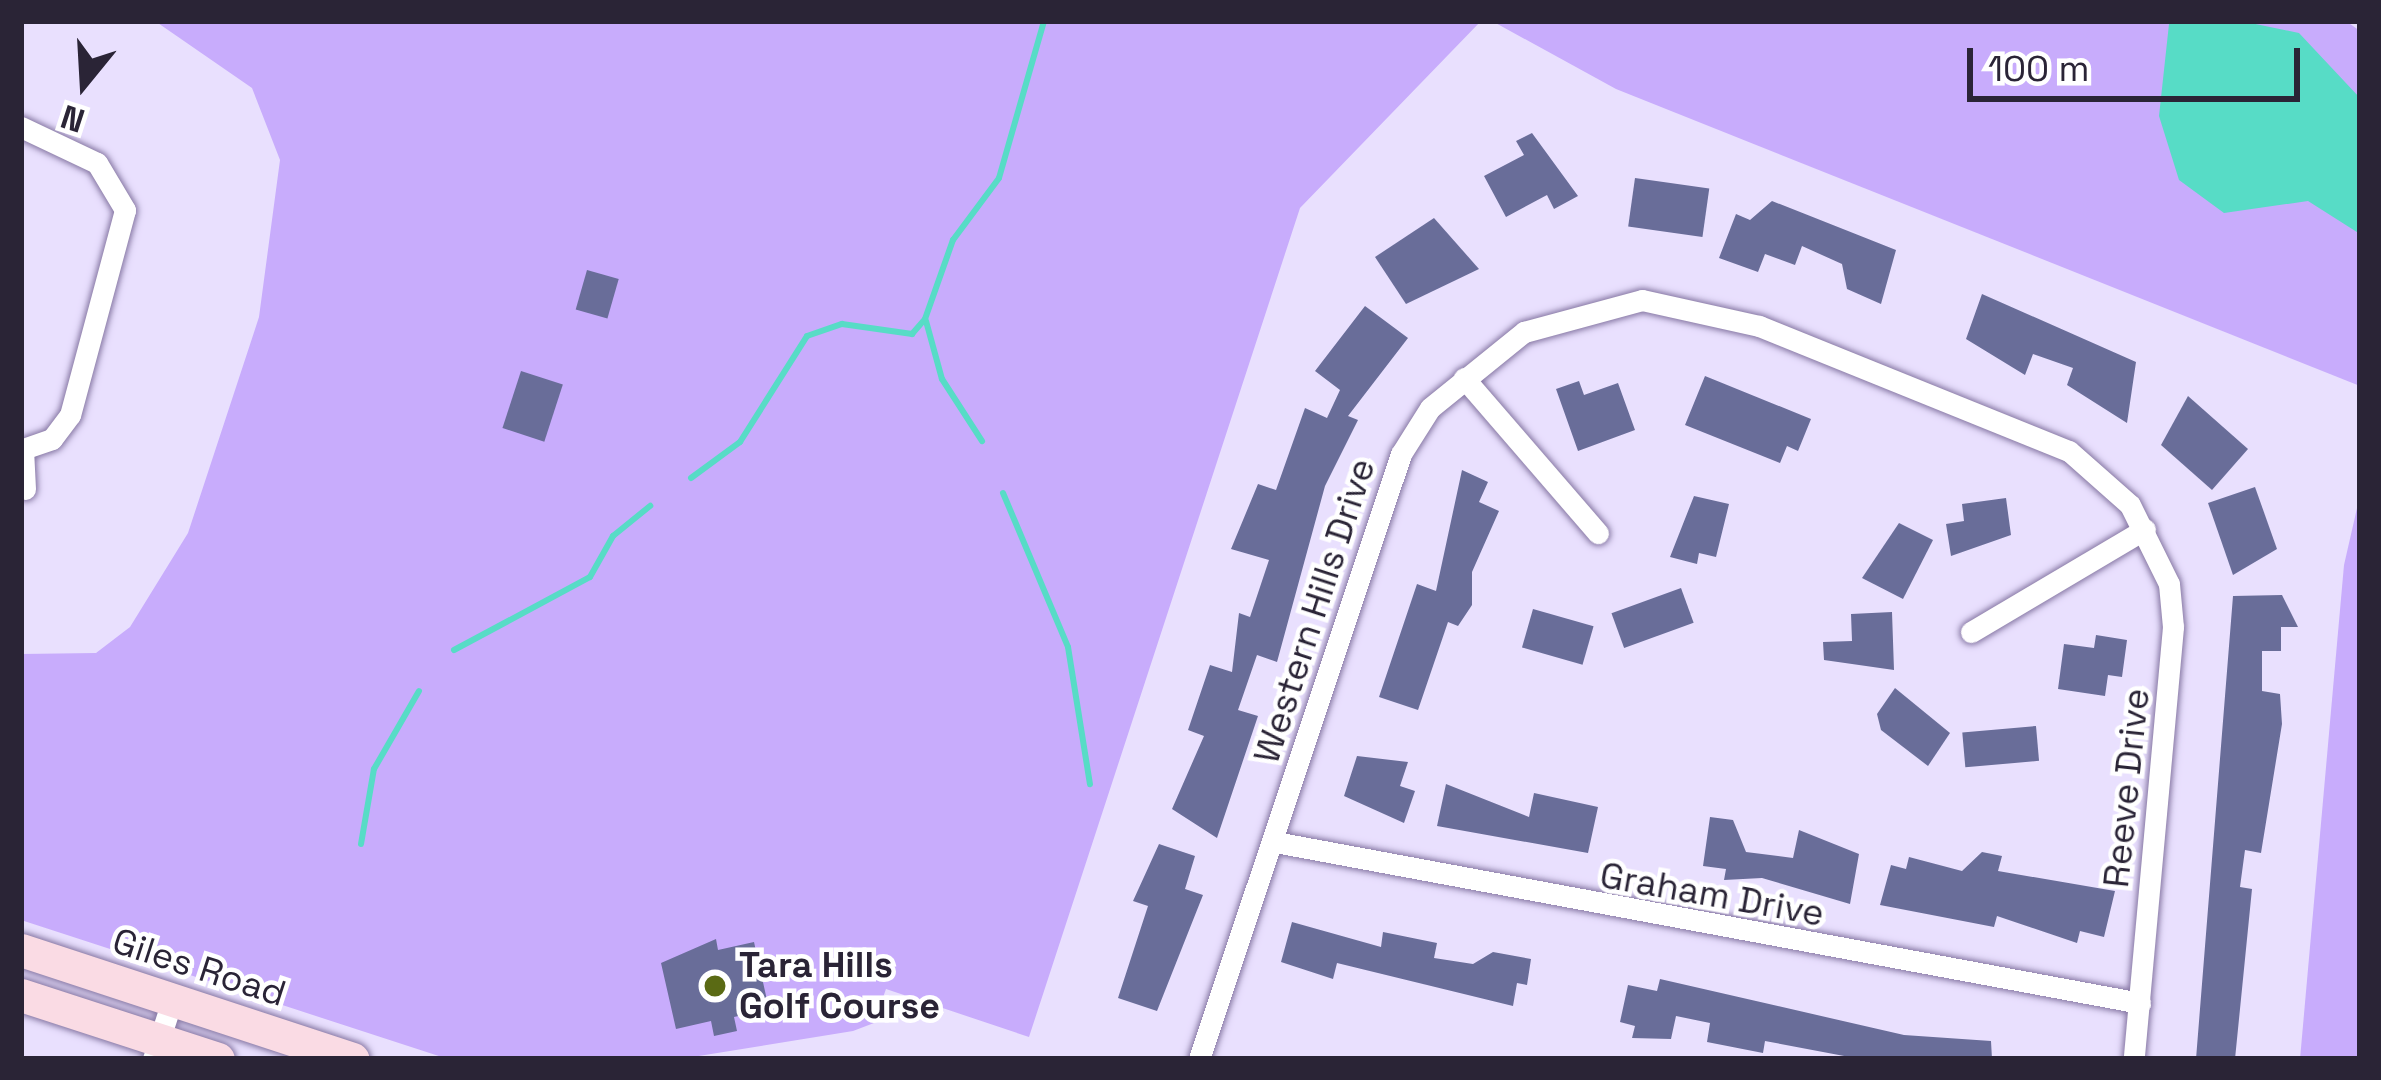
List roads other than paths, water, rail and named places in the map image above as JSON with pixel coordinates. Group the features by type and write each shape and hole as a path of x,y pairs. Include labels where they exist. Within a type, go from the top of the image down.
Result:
{"main road":[{"name":"Giles Road","path":"21,950 353,1059"},
{"path":"21,994 157,1050 218,1059"}],"street":[{"path":"21,127 97,163 125,210 70,415 52,439 22,448 25,489"},
{"name":"Western Hills Drive","path":"1199,1059 1401,454 1464,378 1524,332 1586,310 1642,300 1700,310 2069,451 2145,529"},
{"path":"1464,378 1598,533"},
{"path":"1971,632 2145,529"},
{"name":"Reeve Drive","path":"2134,1059 2173,627 2169,584 2145,529"},
{"name":"Graham Drive","path":"1275,842 2140,1003"},
{"path":"157,1050 172,1001"}],"waterway":[{"path":"691,478 740,442 807,336 842,324 912,334 925,319 953,240 999,178 1044,21"},
{"path":"926,321 942,379 982,441"},
{"path":"1003,493 1068,647 1090,784"},
{"path":"454,650 590,577 613,536 650,506"},
{"path":"361,844 374,769 419,691"}],"place":[{"name":"Tara Hills Golf Course","path":"715,986"}]}
